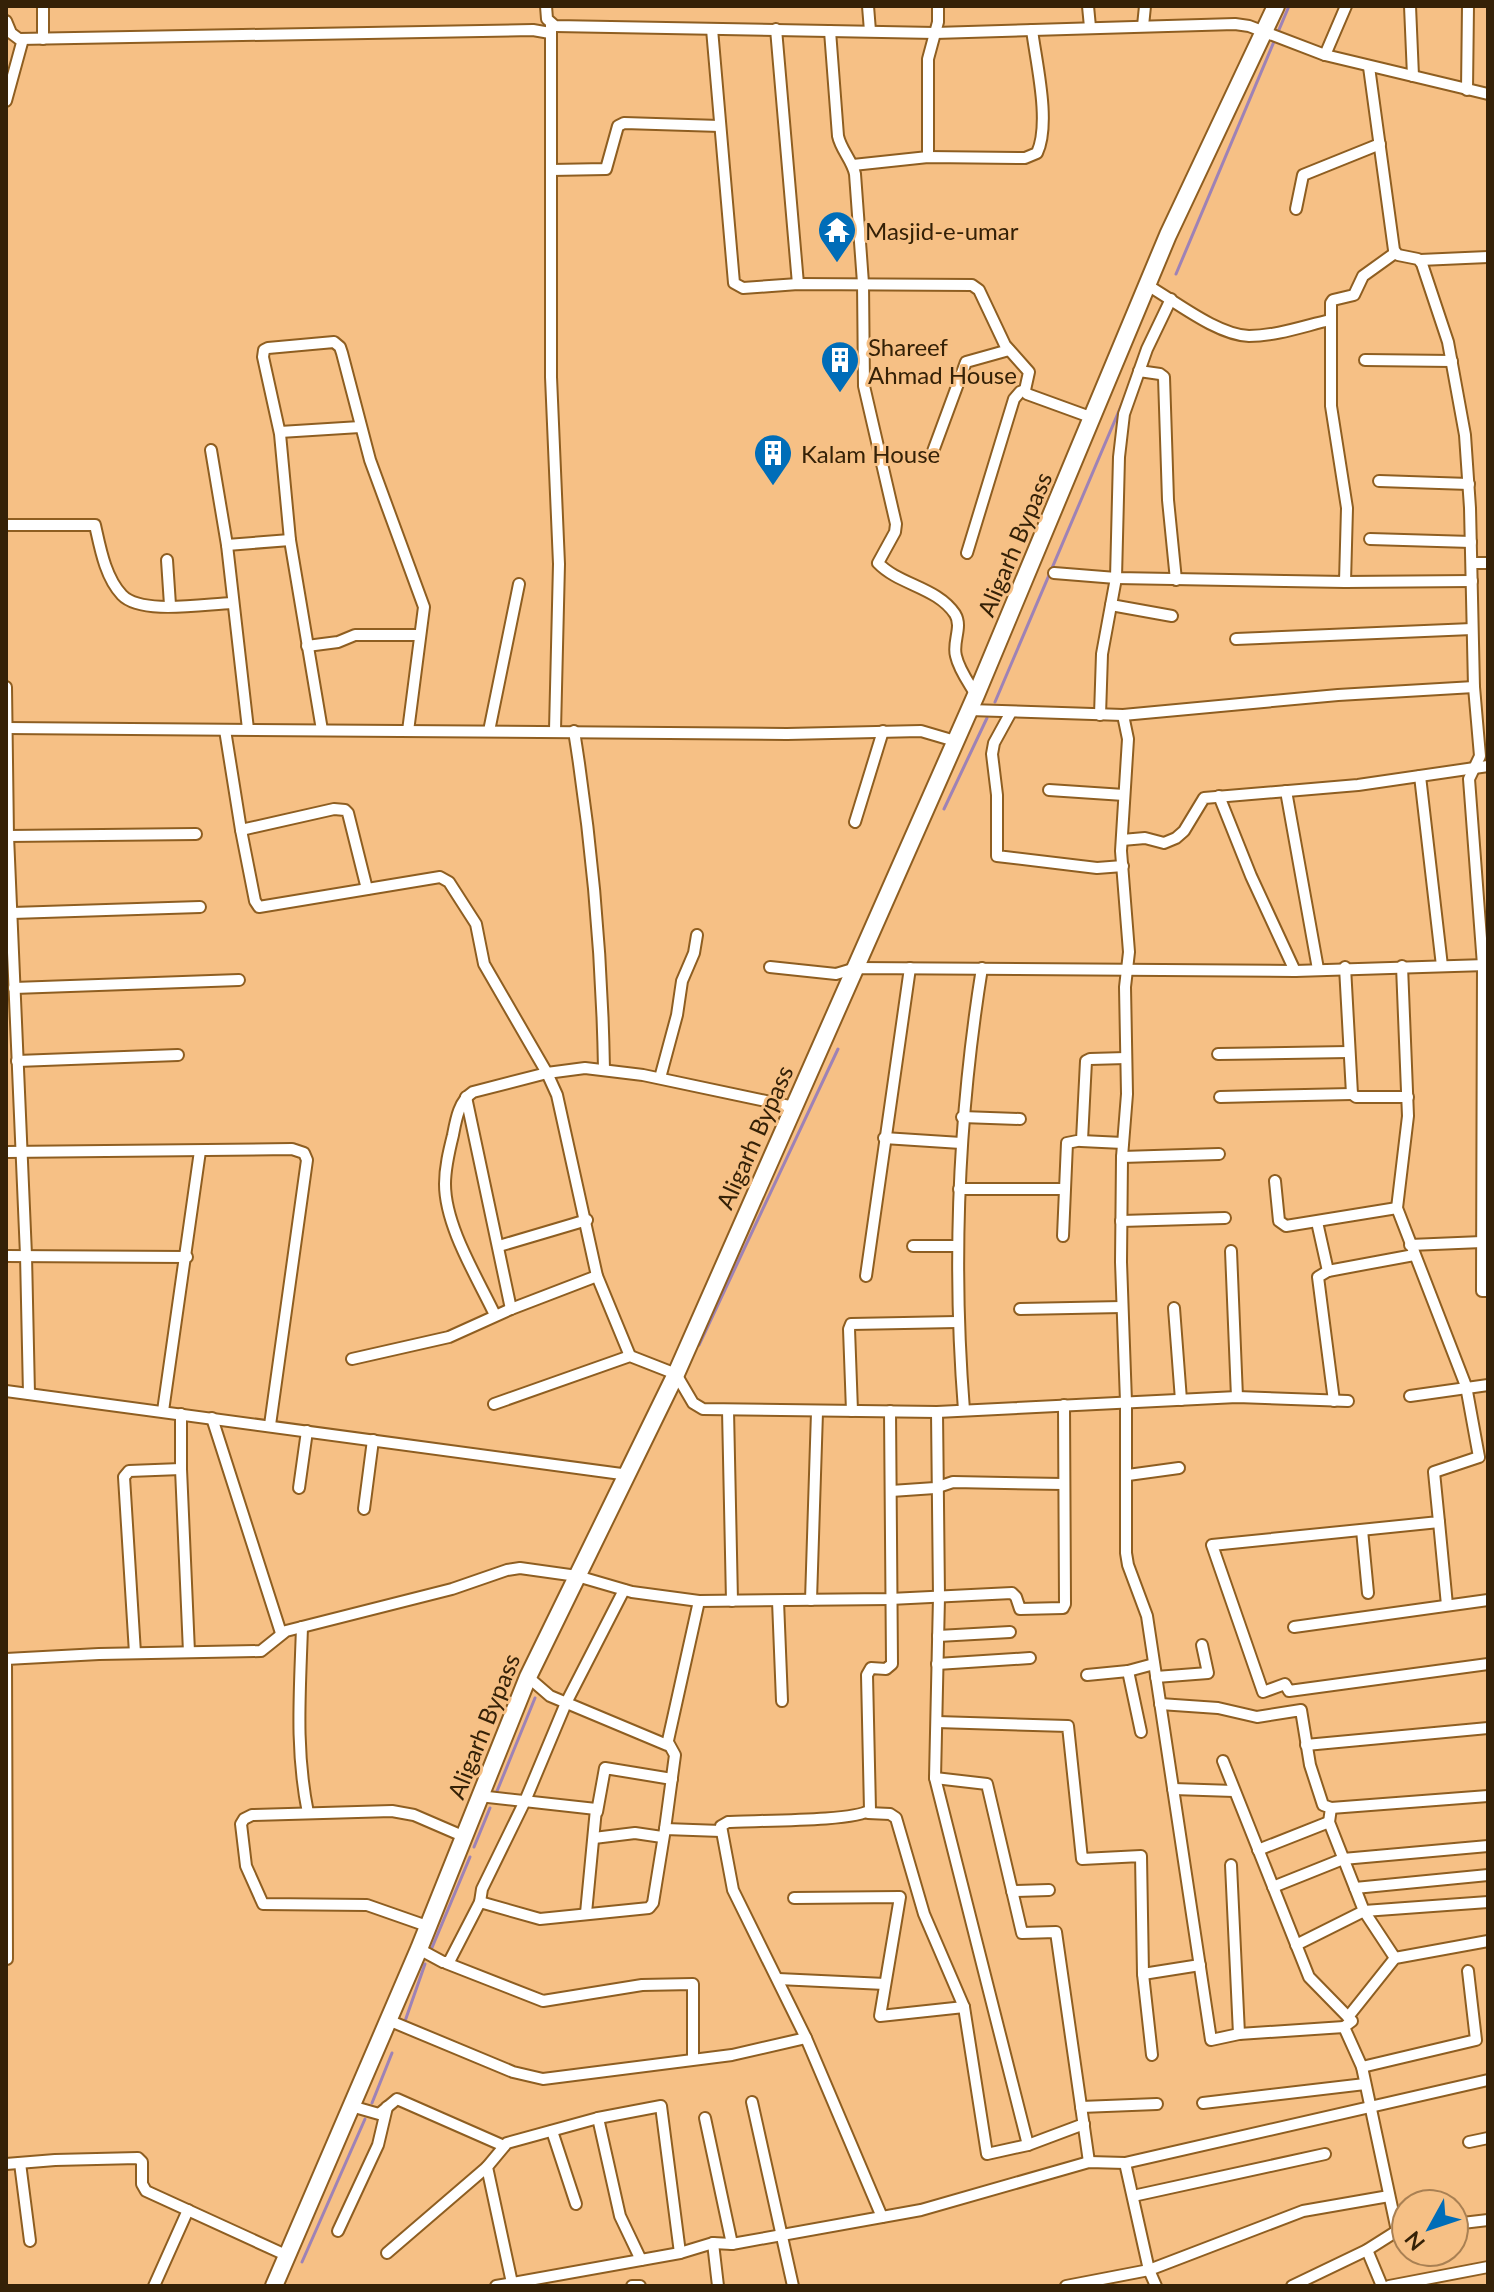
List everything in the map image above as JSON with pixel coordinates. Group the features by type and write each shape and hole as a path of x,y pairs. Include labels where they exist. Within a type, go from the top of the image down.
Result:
{"highway":[{"name":"Aligarh Bypass","path":"274,2286 419,1949 528,1677 676,1374 973,702 1168,235 1268,35 1276,6"}],"street":[{"path":"43,6 43,39"},
{"path":"546,6 551,28 551,377 559,564 555,730"},
{"path":"868,6 870,31"},
{"path":"928,157 928,59 938,6"},
{"path":"1088,6 1090,27"},
{"path":"1143,26 1145,6"},
{"path":"1325,55 1346,6"},
{"path":"1410,6 1413,76"},
{"path":"1467,90 1468,6"},
{"path":"6,21 14,37 23,39 551,28 935,33 1235,24 1325,55 1488,94"},
{"path":"712,29 734,283 743,288 863,283 972,285 979,290 1009,350 1030,375 1025,390 1014,399 967,553"},
{"path":"776,29 798,284"},
{"path":"853,165 928,157 1025,158 1037,153 1042,117 1032,30"},
{"path":"830,31 838,136 853,165 863,283 864,386 896,524 895,532 878,563 938,597 953,612 959,624 955,649 957,661 973,702 1011,712 1123,715 1338,695 1474,687"},
{"path":"6,101 23,39"},
{"path":"1369,67 1395,253"},
{"path":"551,170 606,169 618,126 624,123 720,126"},
{"path":"1296,209 1303,175 1380,144"},
{"path":"1395,253 1420,260 1488,257"},
{"path":"1345,582 1347,508 1331,406 1331,301 1354,295 1363,276 1395,253"},
{"path":"1420,260 1452,361 1465,435 1469,484 1473,663 1480,756 1469,779 1485,965 1482,1291 1488,1291"},
{"path":"1147,285 1222,329 1238,335 1272,334 1330,320"},
{"path":"1100,715 1102,654 1116,578 1119,457 1126,409 1171,299"},
{"path":"322,730 290,540 280,432 263,357 264,350 334,342 342,353 360,427 424,612 408,731"},
{"path":"932,454 966,362 1009,350"},
{"path":"1365,360 1452,361"},
{"path":"1139,371 1164,377 1168,500 1176,580"},
{"path":"1025,390 1027,394 1093,418"},
{"path":"280,432 360,427"},
{"path":"211,450 227,545 248,729"},
{"path":"1379,481 1469,484"},
{"path":"6,525 95,525 109,573 122,595 139,606 232,603"},
{"path":"1370,539 1471,542"},
{"path":"227,545 290,540"},
{"path":"167,560 170,605"},
{"path":"1472,563 1488,563"},
{"path":"1054,573 1176,580 1472,581"},
{"path":"489,731 519,584"},
{"path":"1111,605 1172,616"},
{"path":"1236,639 1472,629"},
{"path":"307,646 338,642 355,635 420,635"},
{"path":"1473,663 1488,662"},
{"path":"6,687 8,836 29,1394"},
{"path":"1011,712 992,749 997,795 997,856 1097,868 1123,866"},
{"path":"1123,715 1128,739 1122,840 1129,952 1125,987 1127,1094 1121,1221 1128,1475 1127,1559 1147,1616 1211,2040 1346,2022 1395,1958 1488,1941"},
{"path":"6,728 787,734 921,731 955,741"},
{"path":"225,730 241,830 255,901 259,907 436,877 449,882 476,924 484,964 557,1095 597,1276 630,1356"},
{"path":"574,731 594,892 603,995 604,1069"},
{"path":"855,822 883,731"},
{"path":"1122,840 1145,838 1164,843 1176,838 1184,831 1201,800 1219,796 1286,791 1488,766"},
{"path":"1420,776 1442,966"},
{"path":"1049,790 1124,795"},
{"path":"1286,791 1318,969"},
{"path":"1219,796 1251,876 1295,971"},
{"path":"241,830 334,809 345,810 367,889"},
{"path":"8,836 196,834"},
{"path":"12,913 200,907"},
{"path":"660,1078 677,1015 682,981 694,953 697,935"},
{"path":"770,967 836,974 856,968 1295,971 1345,967 1485,965"},
{"path":"1402,966 1408,1097 1397,1208 1466,1386 1479,1457 1434,1472 1447,1605"},
{"path":"1345,967 1352,1094"},
{"path":"866,1276 910,968"},
{"path":"964,1410 957,1322 959,1189 968,1054 982,968"},
{"path":"14,988 239,980"},
{"path":"1218,1054 1349,1052"},
{"path":"17,1061 178,1055"},
{"path":"1081,1141 1086,1061 1126,1058"},
{"path":"495,1315 454,1225 445,1184 455,1126 466,1097 473,1092 547,1073 585,1068 660,1078 794,1107"},
{"path":"1220,1097 1352,1094 1356,1097 1408,1097"},
{"path":"466,1097 511,1309"},
{"path":"962,1117 1020,1119"},
{"path":"884,1138 961,1143"},
{"path":"1063,1236 1067,1142 1123,1143"},
{"path":"6,1152 292,1149 304,1153 307,1160 270,1425"},
{"path":"163,1411 200,1151"},
{"path":"1122,1157 1219,1154"},
{"path":"1275,1181 1281,1224 1286,1226 1397,1208"},
{"path":"959,1189 1064,1189"},
{"path":"1121,1221 1225,1218"},
{"path":"499,1246 587,1220"},
{"path":"1317,1222 1328,1271"},
{"path":"1334,1401 1318,1282 1322,1273 1412,1250 1482,1242"},
{"path":"913,1246 957,1246"},
{"path":"1231,1251 1237,1397"},
{"path":"6,1256 187,1257"},
{"path":"352,1359 442,1339 597,1276"},
{"path":"1020,1309 1122,1307"},
{"path":"1174,1308 1181,1400"},
{"path":"852,1411 851,1324 957,1322"},
{"path":"494,1404 630,1356 676,1374 696,1407 703,1409 937,1412 1237,1397 1348,1401"},
{"path":"1410,1396 1488,1385"},
{"path":"6,1391 629,1475"},
{"path":"7,1959 6,1659 265,1650 281,1633 452,1589 514,1568 577,1576 624,1590 699,1601 890,1599 1012,1593 1020,1609 1064,1607 1064,1405"},
{"path":"728,1410 732,1601"},
{"path":"868,1813 867,1675 871,1668 886,1669 892,1664 890,1411"},
{"path":"811,1600 817,1412"},
{"path":"937,1412 939,1597 935,1778 1028,2145"},
{"path":"181,1414 189,1652"},
{"path":"212,1418 281,1633"},
{"path":"299,1488 307,1431"},
{"path":"364,1509 373,1440"},
{"path":"1128,1475 1179,1468"},
{"path":"135,1653 124,1477 129,1471 181,1469"},
{"path":"891,1491 938,1487 953,1482 1063,1484"},
{"path":"1439,1522 1212,1545 1263,1692 1285,1684 1289,1691 1488,1664"},
{"path":"1362,1530 1368,1593"},
{"path":"446,1963 451,1960 480,1902 482,1889 525,1801 566,1703 624,1590"},
{"path":"1294,1627 1488,1600"},
{"path":"480,1902 540,1919 646,1909 652,1905 675,1755 669,1744 699,1601"},
{"path":"778,1601 782,1701"},
{"path":"302,1627 298,1739 299,1768 308,1813"},
{"path":"938,1636 1010,1632"},
{"path":"1156,1677 1208,1673 1202,1645"},
{"path":"937,1664 1030,1658"},
{"path":"1087,1675 1128,1671 1154,1664"},
{"path":"1128,1671 1141,1732"},
{"path":"528,1677 543,1692 566,1703 665,1745 669,1744"},
{"path":"1160,1704 1218,1708 1257,1717 1301,1710 1310,1765 1323,1805 1331,1808 1488,1796"},
{"path":"937,1722 1068,1726 1082,1859 1141,1856 1143,1974 1152,2055"},
{"path":"1306,1745 1488,1728"},
{"path":"1066,2286 1149,2270 1303,2211 1389,2196 1362,2067 1346,2022 1309,1977 1223,1761"},
{"path":"586,1913 605,1768 672,1779"},
{"path":"935,1778 987,1784 1022,1933 1056,1932 1089,2162"},
{"path":"1173,1789 1234,1791"},
{"path":"479,1796 593,1807 597,1812"},
{"path":"1331,1808 1329,1822 1364,1911 1395,1958"},
{"path":"427,1926 367,1905 263,1904 246,1866 241,1824 252,1815 401,1811 465,1837"},
{"path":"882,2217 806,2038 733,1890 721,1831 721,1826 728,1822 868,1813 890,1814 896,1818 924,1914 964,2007 987,2154 1028,2145 1084,2124"},
{"path":"1258,1850 1329,1822"},
{"path":"594,1838 635,1833 721,1831"},
{"path":"1273,1887 1343,1859 1488,1846"},
{"path":"1231,1865 1239,2034"},
{"path":"1355,1888 1488,1875"},
{"path":"1012,1891 1049,1890"},
{"path":"794,1898 900,1897 880,2016 964,2007"},
{"path":"1296,1945 1364,1911 1488,1902"},
{"path":"419,1949 446,1963 543,2001 642,1985 693,1984 693,2059"},
{"path":"1143,1974 1200,1965"},
{"path":"1362,2067 1476,2040 1468,1971"},
{"path":"778,1979 885,1984"},
{"path":"388,2020 530,2077 560,2079 732,2055 806,2038"},
{"path":"496,2286 680,2253 713,2243 732,2244 921,2210 1089,2162 1125,2163 1488,2080"},
{"path":"1203,2103 1365,2084"},
{"path":"351,2106 376,2115 397,2099 504,2146"},
{"path":"752,2102 793,2286"},
{"path":"1081,2107 1157,2104"},
{"path":"387,2253 487,2167 507,2143 598,2118 661,2106 680,2253"},
{"path":"338,2231 378,2145 387,2107"},
{"path":"598,2118 620,2216 641,2260"},
{"path":"705,2118 732,2244"},
{"path":"552,2131 576,2204"},
{"path":"1469,2142 1488,2138"},
{"path":"1133,2196 1325,2154"},
{"path":"6,2164 138,2158 143,2167 143,2188 288,2256"},
{"path":"20,2163 30,2241"},
{"path":"1125,2163 1149,2270 1156,2286"},
{"path":"487,2167 512,2283"},
{"path":"154,2286 188,2210"},
{"path":"1292,2286 1390,2238"},
{"path":"713,2243 718,2286"},
{"path":"1367,2250 1382,2286"},
{"path":"1389,2286 1488,2267"},
{"path":"632,2286 640,2286"}],"waterway":[{"path":"1176,274 1289,6"},
{"path":"995,702 1127,392"},
{"path":"944,809 987,718"},
{"path":"699,1345 838,1049"},
{"path":"495,1796 535,1698"},
{"path":"474,1847 490,1808"},
{"path":"431,1950 470,1857"},
{"path":"404,2024 425,1964"},
{"path":"372,2103 392,2053"},
{"path":"302,2262 365,2119"}],"place":[{"name":"Masjid-e-umar","path":"837,264"},
{"name":"Shareef Ahmad House","path":"840,394"},
{"name":"Kalam House","path":"773,487"}]}
